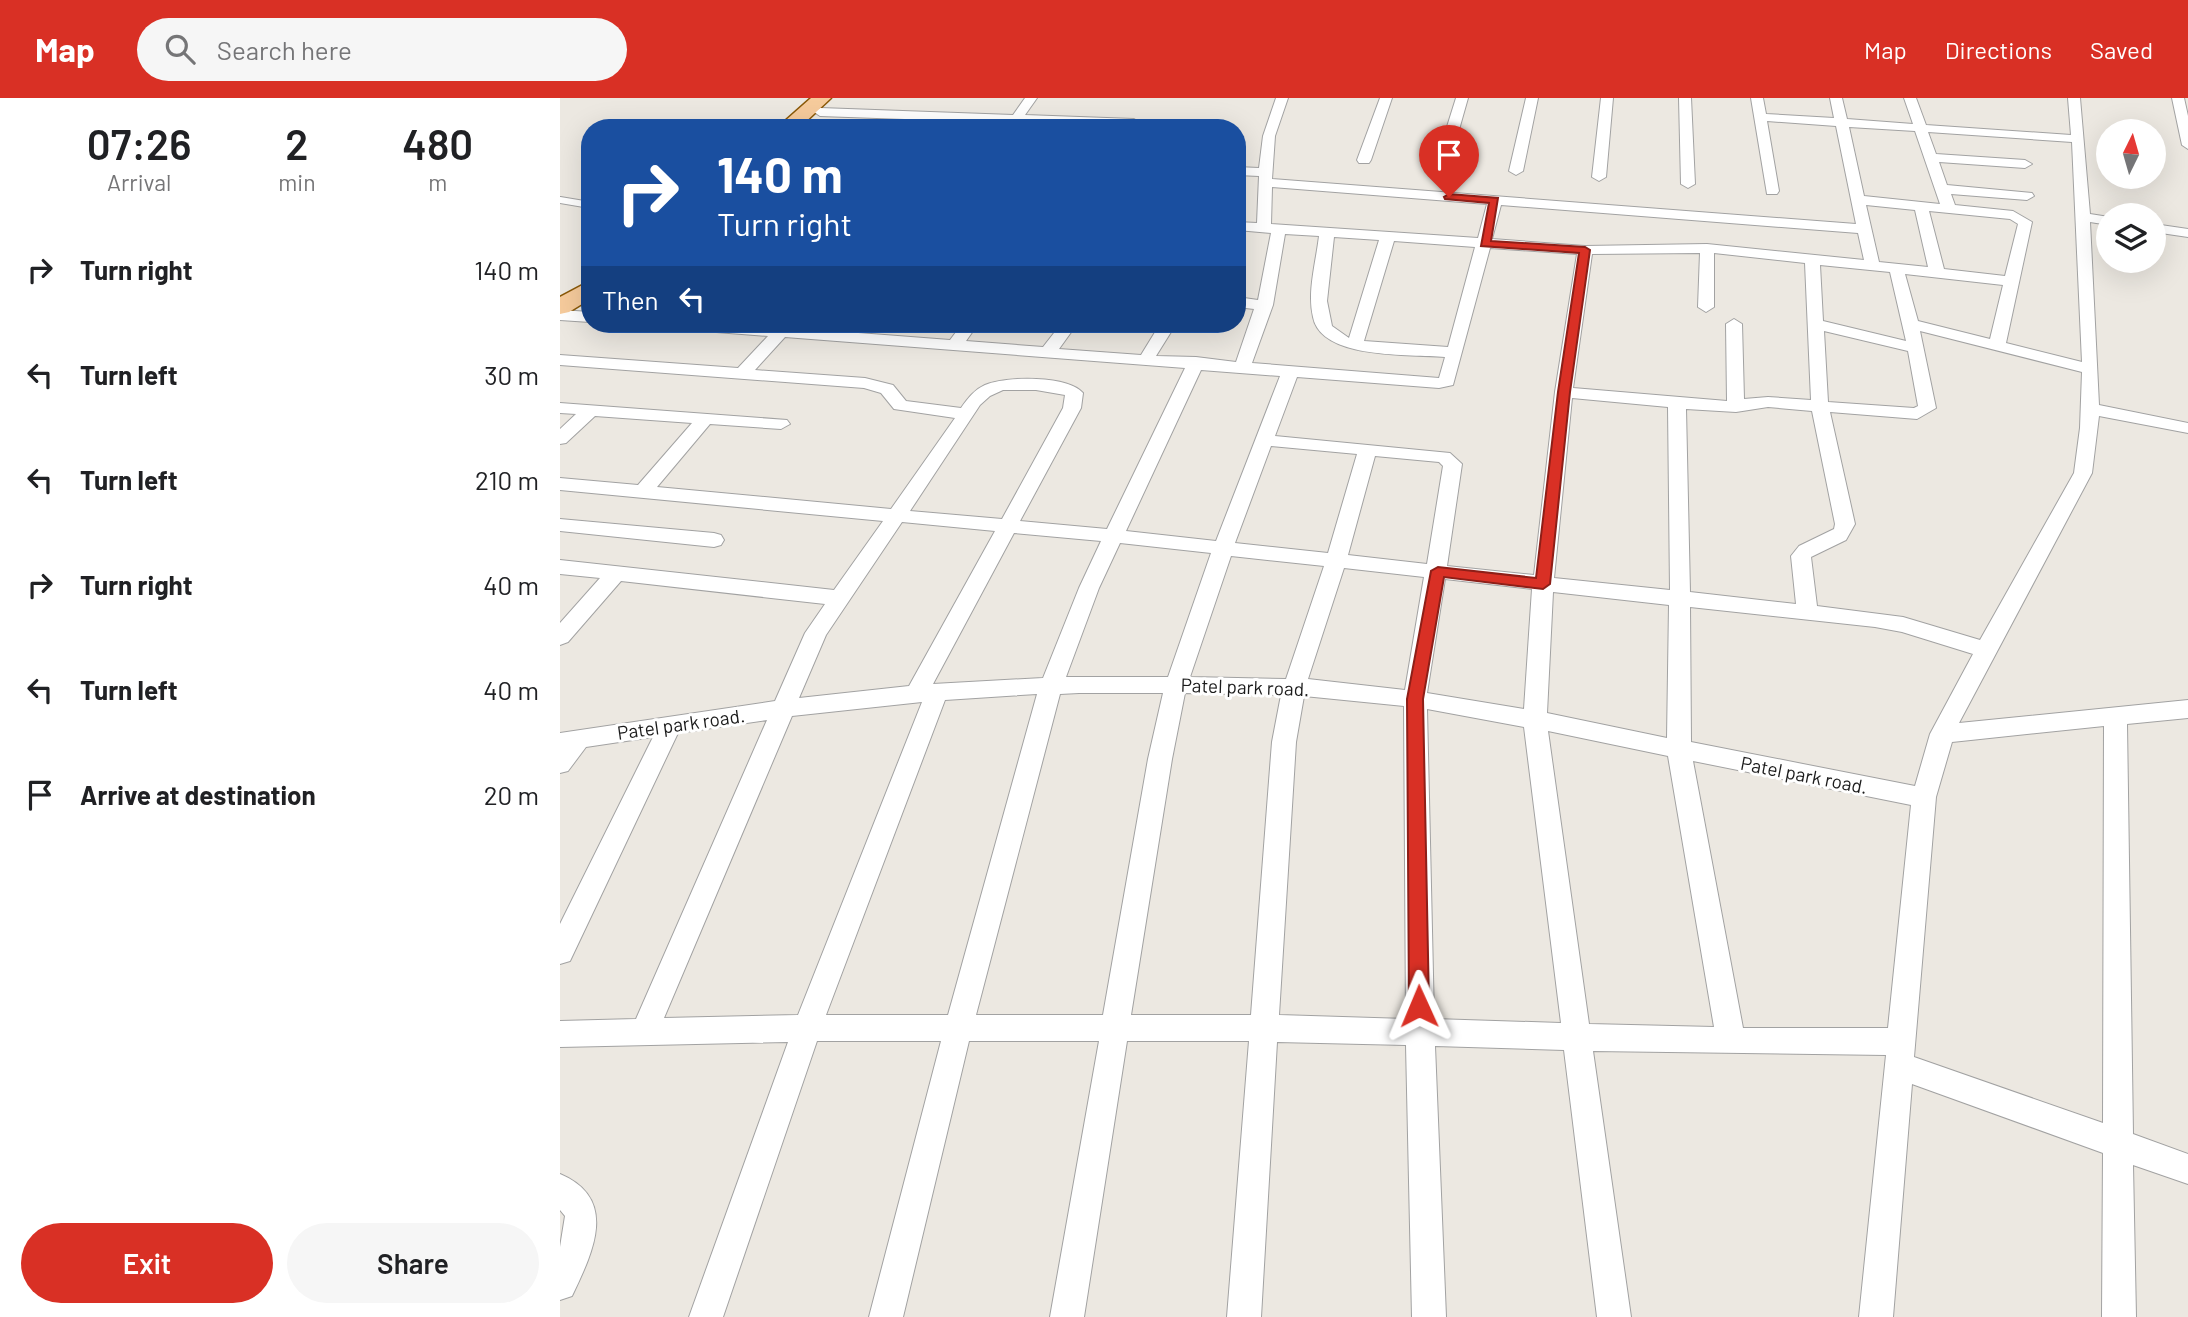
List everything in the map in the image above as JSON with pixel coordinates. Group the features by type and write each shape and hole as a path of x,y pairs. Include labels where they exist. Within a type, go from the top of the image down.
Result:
{"main road":[{"path":"800,119 821,105 838,98"},
{"path":"810,119 821,105"},
{"path":"560,295 581,282"},
{"path":"560,307 581,294"}],"street":[{"path":"1013,119 1031,98"},
{"path":"1243,366 1265,305 1271,228 1267,177 1269,136 1282,98"},
{"path":"1364,160 1386,98"},
{"path":"1442,165 1462,98"},
{"path":"1516,171 1532,98"},
{"path":"1599,177 1607,98"},
{"path":"1685,98 1688,184"},
{"path":"1757,98 1772,191"},
{"path":"1836,98 1872,265"},
{"path":"1910,98 1949,209"},
{"path":"1876,1317 1924,797 1930,768 1942,734 2083,473 2090,444 2092,410 2079,139 2074,98"},
{"path":"2178,98 2188,145"},
{"path":"821,105 851,114 950,119"},
{"path":"846,119 851,114"},
{"path":"1760,117 2079,139"},
{"path":"1931,158 2025,164"},
{"path":"1246,173 1495,201 1668,231 1864,229"},
{"path":"1942,189 2027,196"},
{"path":"1858,200 2013,215 2023,219 2025,222 1997,346"},
{"path":"834,333 1439,383 1447,381 1495,201"},
{"path":"1922,206 1937,272"},
{"path":"2083,217 2096,219"},
{"path":"1246,227 1585,250 1668,231 1707,248 2012,281"},
{"path":"2166,230 2188,233"},
{"path":"1327,232 1321,321 1330,334 1342,342 1355,345 1455,353"},
{"path":"1355,345 1388,236"},
{"path":"1706,307 1707,248"},
{"path":"1585,250 1564,392 1543,584 1535,720 1614,1317"},
{"path":"1807,612 1801,556 1805,549 1840,536 1844,531 1821,405 1812,259"},
{"path":"1564,392 1736,407 1757,402 1821,405 1910,415 1922,413 1927,408 1911,324 1896,268"},
{"path":"1246,303 1265,305"},
{"path":"560,315 581,316"},
{"path":"1734,324 1736,407"},
{"path":"1816,324 1915,348"},
{"path":"1911,324 2090,369"},
{"path":"743,373 779,333"},
{"path":"955,345 964,333"},
{"path":"1049,351 1062,333"},
{"path":"1147,359 1163,333"},
{"path":"560,360 879,385 887,389 900,405 966,414"},
{"path":"886,1317 958,1029 1051,686 1089,588 1196,362"},
{"path":"1067,1317 1160,759 1176,685 1223,548 1291,370"},
{"path":"644,1032 816,633 838,598 984,392 995,387 1052,387 1074,393 1072,408 1007,526 927,693 706,1317"},
{"path":"1676,402 1680,598 1679,750 1731,1041"},
{"path":"560,408 781,424"},
{"path":"560,439 591,410"},
{"path":"2092,410 2188,428"},
{"path":"643,492 706,418"},
{"path":"1264,440 1444,457 1452,461 1453,470 1438,571 1415,699 1420,1034 1429,1317"},
{"path":"1244,1317 1284,742 1294,688 1336,561 1367,450"},
{"path":"560,484 1113,536 1807,612 1890,622 1986,650"},
{"path":"560,526 714,540"},
{"path":"560,567 838,598"},
{"path":"560,637 615,574"},
{"name":"Patel park road.","path":"569,740 927,693 1051,686 1294,688 1415,699 1924,797"},
{"path":"1942,734 2188,709"},
{"path":"2115,717 2119,1317"},
{"path":"560,952 670,725"},
{"path":"560,764 569,740"},
{"path":"560,1034 807,1028 1264,1028 1731,1041 1902,1054 2188,1169"},
{"path":"560,1190 579,1205 582,1223 574,1254 560,1284"}],"lane":[{"path":"560,200 581,203"},
{"path":"560,210 573,202"}],"route":[{"path":"1419,1006 1415,699 1438,571 1543,584 1564,392 1585,250 1485,244 1495,201 1449,197"}]}
